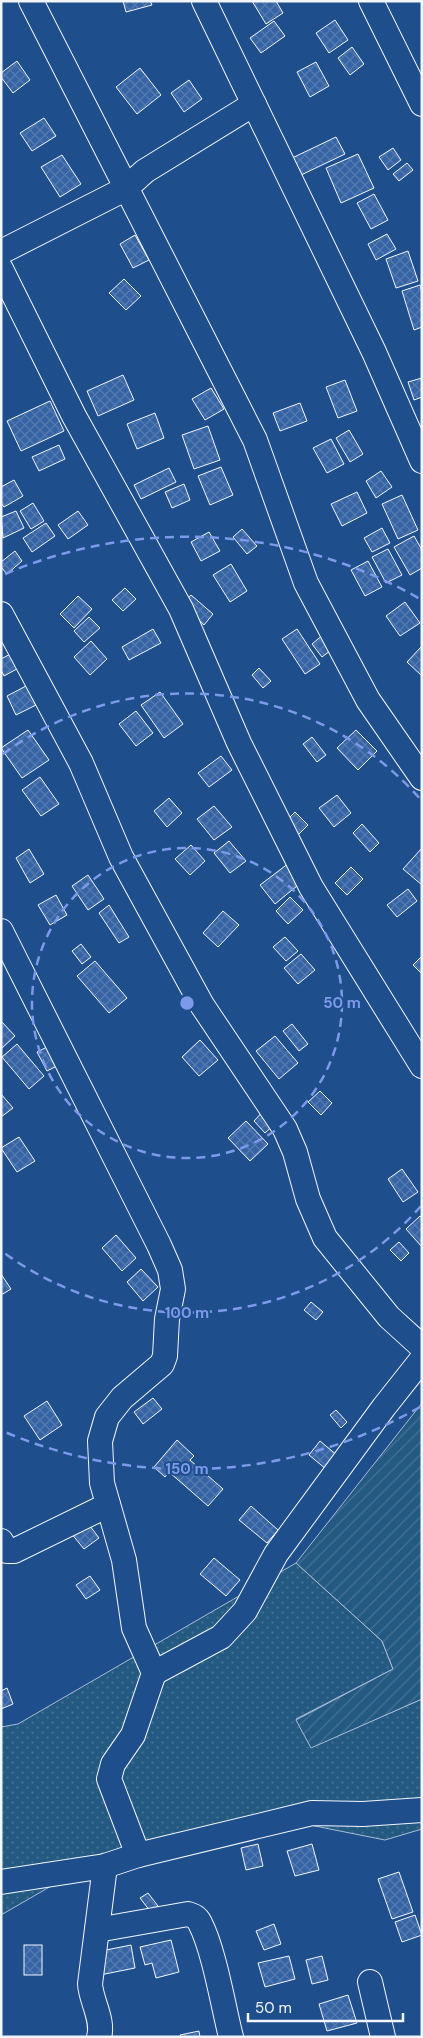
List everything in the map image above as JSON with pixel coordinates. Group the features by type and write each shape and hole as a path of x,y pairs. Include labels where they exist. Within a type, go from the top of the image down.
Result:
{"street":[{"path":"31,1 255,440 306,583 368,700 422,778"},
{"path":"204,1 374,352 422,461"},
{"path":"372,1 422,104"},
{"path":"1,252 126,189 145,170 254,104"},
{"path":"1,269 74,416 181,609 238,743 311,887 422,1066"},
{"path":"1,614 81,763 121,858 202,1005 285,1129 295,1152 308,1199 325,1238 389,1317 422,1347"},
{"path":"2,936 170,1270 173,1289 167,1319 166,1356 162,1364 122,1398 108,1417 100,1440 102,1483 124,1560 134,1628 154,1673 136,1729 112,1764 109,1779 138,1855"},
{"path":"154,1673 221,1637 245,1611 276,1554 384,1407 422,1359"},
{"path":"1,1541 8,1550 14,1550 108,1505"},
{"path":"1,1882 105,1866 138,1855 312,1813 363,1814 422,1810"},
{"path":"99,2037 99,2020 91,1996 90,1984 105,1866"},
{"path":"97,1930 188,1914 195,1916 200,1922 209,1950 231,2037"},
{"path":"370,1982 383,2037"}],"shaded area":[{"path":"422,1403 422,1699 311,1748 296,1720 393,1669 382,1641 296,1563"},
{"path":"296,1563 382,1641 393,1669 296,1719 312,1747 422,1699 422,1829 385,1840 260,1815 110,1852 1,1915 1,1727 18,1724"}],"building":[{"path":"123,1 150,1 152,5 126,12"},
{"path":"252,1 276,1 283,13 266,24"},
{"path":"335,20 348,40 329,53 316,33"},
{"path":"274,21 285,36 261,53 250,38"},
{"path":"352,47 364,64 350,75 338,58"},
{"path":"17,61 30,80 13,93 1,77 1,73"},
{"path":"316,62 329,86 310,97 297,72"},
{"path":"140,68 161,95 137,114 116,87"},
{"path":"189,80 202,99 184,112 171,93"},
{"path":"44,118 56,136 32,151 20,133"},
{"path":"336,137 345,154 299,176 290,159"},
{"path":"393,148 401,160 388,170 379,157"},
{"path":"358,154 374,188 341,203 326,168"},
{"path":"62,155 81,184 60,197 41,167"},
{"path":"407,163 413,170 399,181 393,174"},
{"path":"374,194 388,220 371,229 357,203"},
{"path":"387,234 396,249 376,260 368,244"},
{"path":"135,235 149,260 133,268 120,244"},
{"path":"408,251 418,281 396,288 386,259"},
{"path":"124,279 141,296 126,310 109,293"},
{"path":"420,285 422,292 422,327 414,330 402,291"},
{"path":"123,375 134,400 98,416 87,391"},
{"path":"422,378 422,397 414,400 408,382"},
{"path":"345,380 357,411 338,418 326,387"},
{"path":"211,388 224,409 205,420 192,399"},
{"path":"50,401 64,431 21,451 7,421"},
{"path":"300,403 307,421 280,431 273,413"},
{"path":"155,413 164,438 137,449 127,424"},
{"path":"208,426 220,460 194,469 182,435"},
{"path":"349,430 363,454 350,462 336,438"},
{"path":"331,439 344,464 327,473 313,448"},
{"path":"59,445 65,459 39,471 32,457"},
{"path":"221,467 233,495 210,505 198,476"},
{"path":"169,468 176,482 141,499 134,485"},
{"path":"381,471 392,487 376,498 366,481"},
{"path":"14,480 23,496 4,507 1,503 1,487"},
{"path":"184,484 190,500 172,508 165,492"},
{"path":"357,492 367,513 342,526 331,504"},
{"path":"402,495 418,530 398,539 382,504"},
{"path":"33,503 44,521 31,529 20,511"},
{"path":"16,511 24,528 3,538 1,517"},
{"path":"78,511 88,525 68,539 58,525"},
{"path":"46,523 55,536 32,552 23,538"},
{"path":"382,528 390,543 372,552 364,538"},
{"path":"242,529 257,546 247,554 233,537"},
{"path":"209,532 220,551 201,561 191,542"},
{"path":"414,536 422,550 422,568 410,575 394,547"},
{"path":"388,549 402,575 386,583 372,557"},
{"path":"15,551 22,561 7,574 1,567 1,562"},
{"path":"368,561 382,587 365,596 351,570"},
{"path":"231,564 247,591 230,602 213,575"},
{"path":"125,588 136,599 123,611 112,600"},
{"path":"191,595 213,614 204,625 182,605"},
{"path":"78,596 92,609 74,628 60,614"},
{"path":"405,602 420,623 400,636 386,616"},
{"path":"89,617 100,628 84,642 74,631"},
{"path":"153,629 161,643 129,660 122,647"},
{"path":"297,629 320,664 305,674 282,639"},
{"path":"324,634 334,648 322,657 312,644"},
{"path":"91,641 107,659 90,675 74,657"},
{"path":"422,648 422,676 407,662"},
{"path":"16,651 24,665 4,676 1,670 1,659"},
{"path":"259,668 271,681 263,688 252,675"},
{"path":"26,686 36,705 16,715 7,696"},
{"path":"160,692 183,724 164,738 141,705"},
{"path":"136,711 153,733 136,746 119,724"},
{"path":"28,730 49,760 22,778 1,748"},
{"path":"356,730 377,751 358,770 337,748"},
{"path":"312,737 326,755 317,762 303,744"},
{"path":"221,756 232,770 209,787 198,773"},
{"path":"40,777 59,804 41,816 22,790"},
{"path":"337,795 351,813 334,827 319,808"},
{"path":"169,798 182,813 167,827 154,811"},
{"path":"214,806 232,827 214,840 197,819"},
{"path":"295,812 308,825 297,836 284,823"},
{"path":"362,824 379,843 370,852 353,833"},
{"path":"229,841 246,861 230,873 214,853"},
{"path":"191,845 205,861 190,875 175,859"},
{"path":"422,848 422,885 403,869"},
{"path":"29,849 44,874 30,883 16,858"},
{"path":"289,863 303,881 275,904 260,885"},
{"path":"351,867 363,879 347,895 335,883"},
{"path":"88,875 104,899 88,910 72,886"},
{"path":"408,889 417,901 397,917 387,905"},
{"path":"56,895 67,915 50,925 38,905"},
{"path":"290,897 303,910 288,924 276,911"},
{"path":"109,905 129,937 119,943 99,913"},
{"path":"223,911 239,925 218,947 203,933"},
{"path":"285,937 298,951 286,961 273,947"},
{"path":"81,944 91,957 82,964 72,951"},
{"path":"301,954 315,970 298,984 284,968"},
{"path":"422,956 422,974 413,965"},
{"path":"95,961 127,998 109,1013 77,976"},
{"path":"1,1021 15,1036 1,1049"},
{"path":"292,1024 308,1044 299,1051 283,1031"},
{"path":"275,1036 298,1063 279,1079 256,1051"},
{"path":"200,1040 218,1060 199,1076 182,1057"},
{"path":"55,1043 65,1062 47,1071 37,1052"},
{"path":"17,1044 44,1076 29,1089 2,1057"},
{"path":"320,1091 332,1103 321,1115 308,1102"},
{"path":"1,1094 13,1108 1,1117"},
{"path":"265,1109 277,1122 265,1133 254,1121"},
{"path":"246,1121 268,1144 250,1161 228,1138"},
{"path":"19,1137 35,1161 17,1172 1,1148"},
{"path":"402,1169 418,1192 403,1202 388,1179"},
{"path":"420,1216 422,1218 422,1247 406,1229"},
{"path":"116,1235 136,1258 122,1271 102,1248"},
{"path":"399,1242 409,1253 401,1261 390,1250"},
{"path":"141,1269 158,1287 143,1301 127,1282"},
{"path":"1,1274 11,1289 1,1295"},
{"path":"311,1302 323,1312 316,1320 304,1310"},
{"path":"153,1398 162,1409 143,1424 134,1412"},
{"path":"47,1401 62,1425 40,1440 24,1416"},
{"path":"336,1410 347,1422 341,1428 330,1415"},
{"path":"177,1440 194,1456 190,1460 223,1489 208,1506 169,1472 165,1477 154,1467"},
{"path":"320,1441 338,1456 326,1469 309,1455"},
{"path":"251,1506 278,1530 267,1543 239,1520"},
{"path":"87,1522 99,1538 84,1549 71,1533"},
{"path":"214,1558 240,1580 226,1596 200,1574"},
{"path":"90,1576 100,1590 86,1599 76,1585"},
{"path":"7,1688 13,1704 1,1709 1,1691"},
{"path":"258,1844 263,1866 246,1870 241,1848"},
{"path":"312,1844 319,1870 295,1876 287,1851"},
{"path":"399,1872 413,1912 392,1919 378,1879"},
{"path":"148,1893 158,1906 150,1911 140,1898"},
{"path":"415,1915 422,1935 402,1942 395,1922"},
{"path":"274,1924 281,1944 264,1950 256,1931"},
{"path":"171,1940 179,1972 156,1978 152,1963 145,1965 140,1947"},
{"path":"24,1945 42,1945 42,1975 24,1975"},
{"path":"131,1945 135,1968 100,1975 96,1952"},
{"path":"289,1956 295,1979 265,1987 258,1963"},
{"path":"322,1956 328,1980 312,1984 306,1960"},
{"path":"348,1995 357,2023 327,2031 319,2004"},
{"path":"199,2031 200,2037 181,2037 180,2035"}]}
